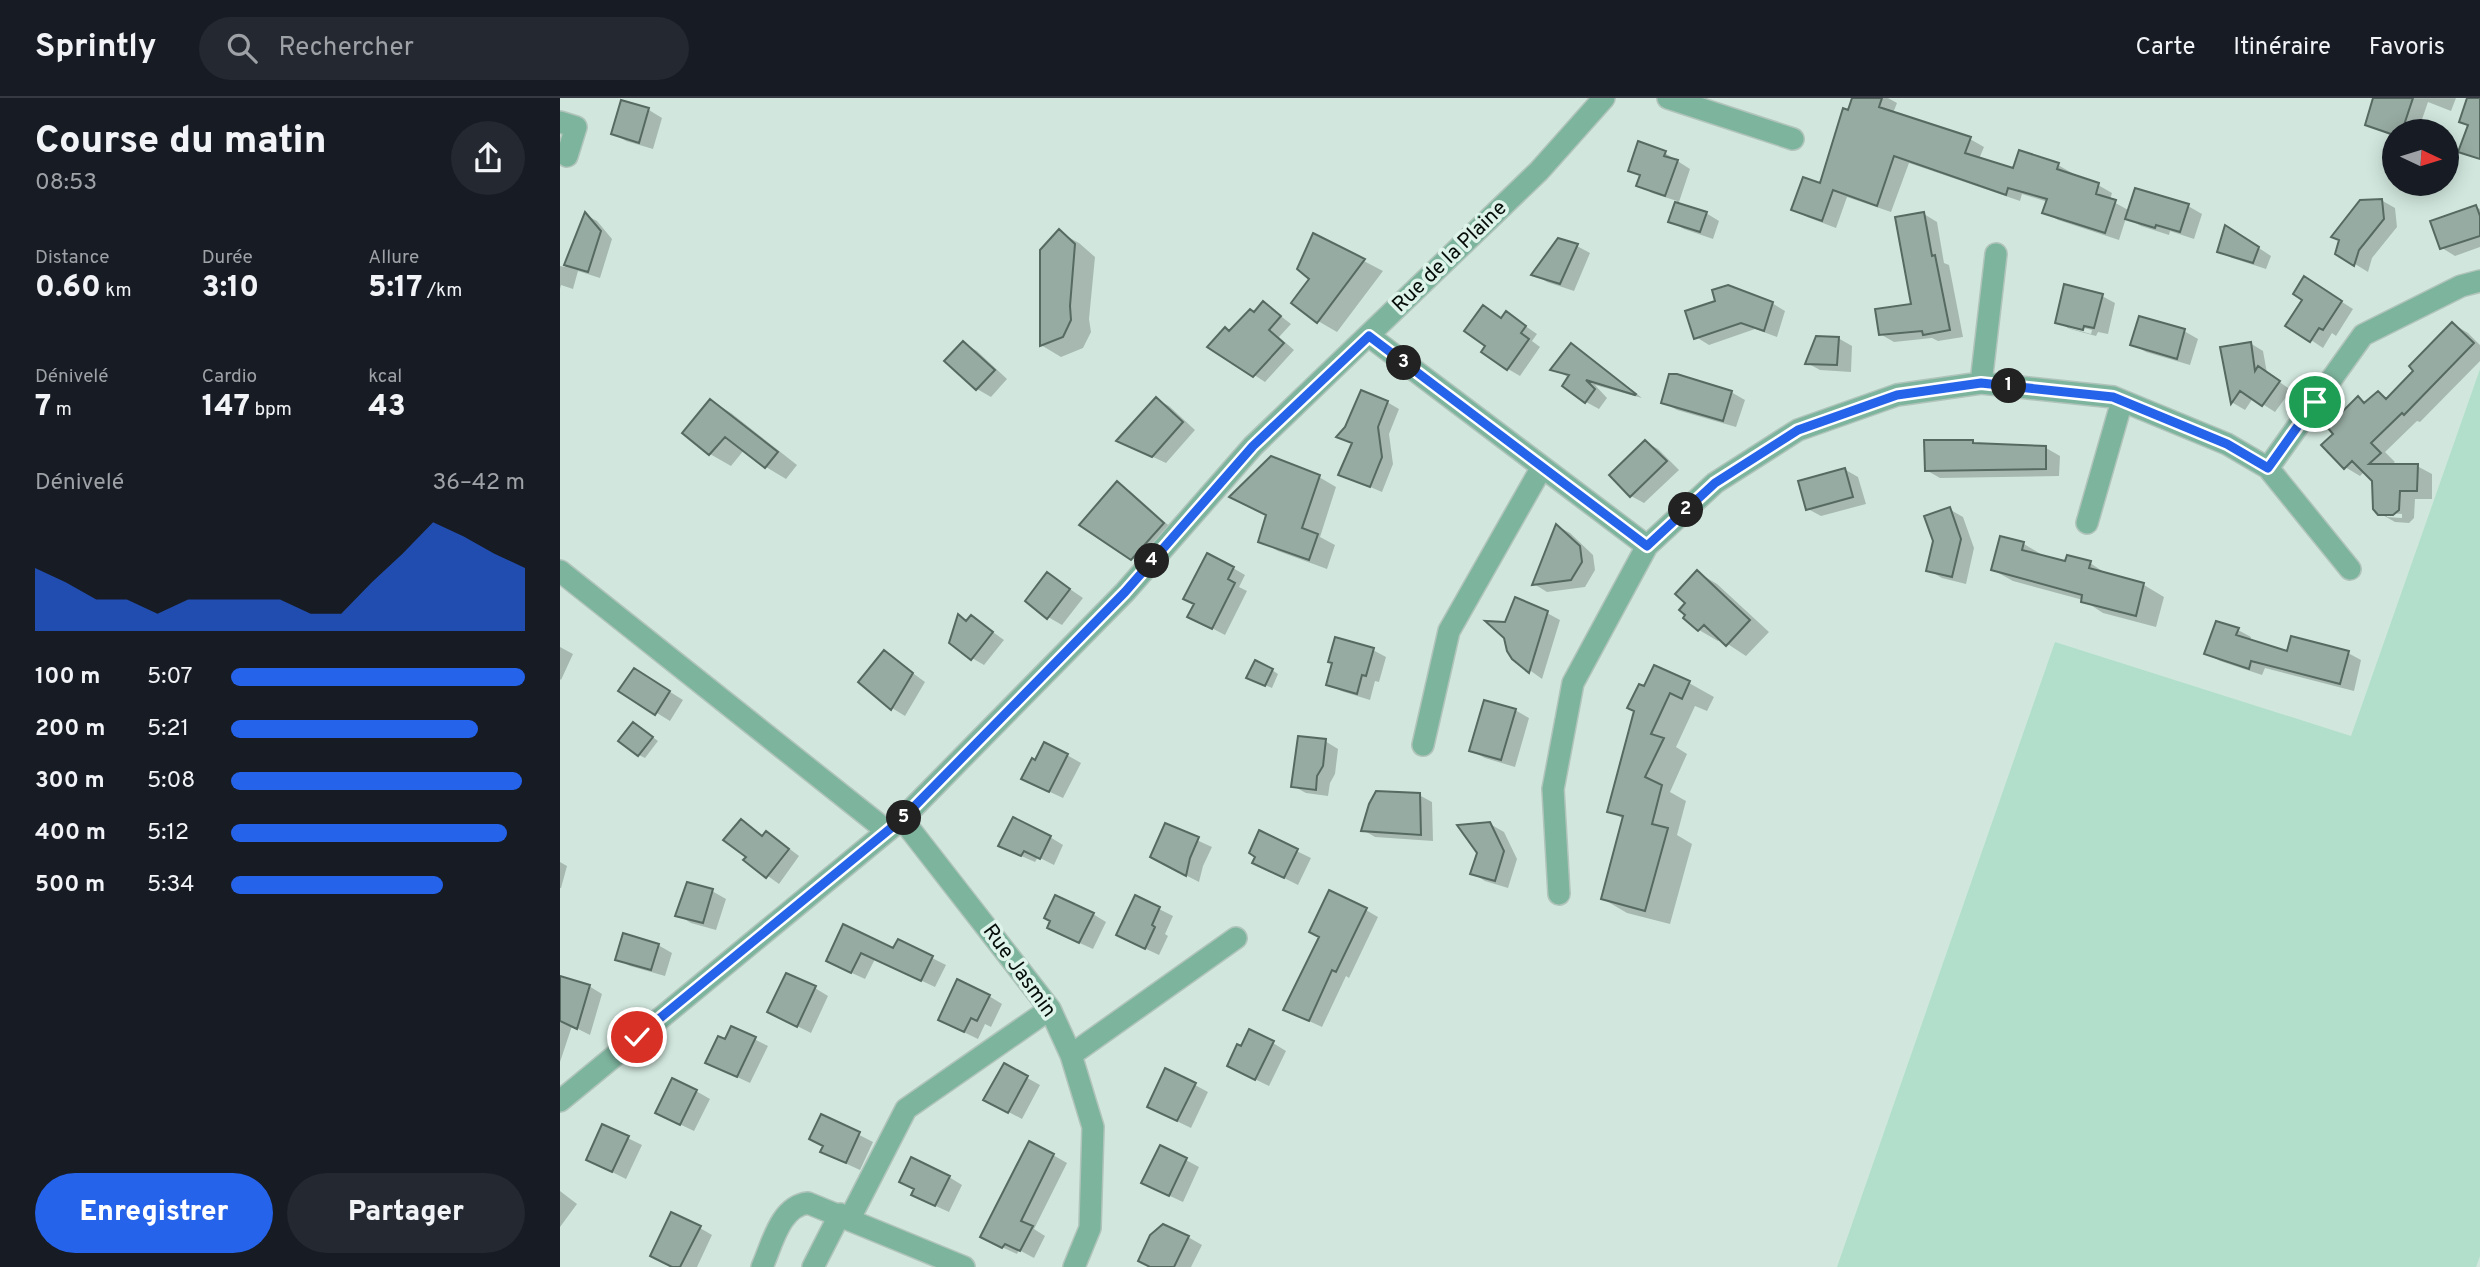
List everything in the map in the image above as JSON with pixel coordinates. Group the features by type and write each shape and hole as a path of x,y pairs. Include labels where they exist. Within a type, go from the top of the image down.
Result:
{"street":[{"name":"Rue de la Plaine","path":"560,1101 895,825 1125,592 1253,446 1539,172 1604,98"},
{"path":"1668,98 1793,139"},
{"path":"560,122 576,127 567,156"},
{"path":"1981,383 1996,254"},
{"path":"2268,468 2363,335 2461,286 2480,281"},
{"path":"1369,336 1647,546"},
{"path":"1559,894 1553,789 1573,683 1647,546 1715,483 1798,430 1897,395 1981,383 2113,397 2227,444 2268,468 2350,569"},
{"path":"2087,523 2122,401"},
{"path":"1423,745 1449,631 1542,467"},
{"name":"Rue Jasmin","path":"560,571 895,825 1050,1009 1071,1055 1093,1127 1090,1228 1074,1267"},
{"path":"1071,1055 1236,938"},
{"path":"813,1267 906,1109 1050,1009"},
{"path":"762,1267 785,1214 799,1204 808,1203 964,1267"}],"green space":[{"path":"2480,369 2480,1256 2476,1267 1837,1267 2055,642 2351,736"}],"building":[{"path":"1852,98 1882,98 1879,107 1971,137 1965,153 2013,168 2019,150 2059,163 2057,169 2099,183 2096,194 2116,200 2105,233 2042,213 2047,199 2008,188 2006,195 1894,156 1877,206 1833,190 1822,221 1791,210 1803,177 1820,183 1843,108 1848,110"},
{"path":"2373,98 2413,98 2406,119 2382,119 2382,131 2365,125"},
{"path":"2467,98 2480,98 2480,159 2459,152 2468,125 2459,122"},
{"path":"621,100 649,108 639,143 611,134"},
{"path":"1638,141 1666,151 1664,156 1678,160 1665,196 1636,186 1640,175 1628,171"},
{"path":"2135,188 2189,204 2180,232 2125,219"},
{"path":"2382,199 2384,219 2359,250 2354,266 2335,254 2339,240 2331,237 2360,200"},
{"path":"1675,202 1707,212 1700,232 1668,222"},
{"path":"2476,205 2480,216 2480,236 2440,249 2430,221"},
{"path":"585,212 601,231 588,272 564,265"},
{"path":"1924,212 1950,330 1923,335 1922,331 1879,335 1875,309 1911,304 1895,217"},
{"path":"2225,225 2259,247 2253,263 2217,252"},
{"path":"1059,229 1075,244 1071,320 1063,337 1040,346 1040,250"},
{"path":"1313,233 1365,259 1317,323 1291,303 1309,279 1297,269"},
{"path":"1558,238 1578,244 1560,284 1531,275"},
{"path":"2304,276 2342,301 2323,330 2319,328 2310,342 2285,326 2302,300 2293,294"},
{"path":"2064,284 2103,294 2094,328 2084,326 2083,330 2055,323"},
{"path":"1728,285 1773,302 1764,331 1741,323 1694,339 1685,311 1715,301 1712,290"},
{"path":"1263,301 1281,316 1269,330 1284,343 1253,377 1207,347 1225,327 1229,331 1250,309 1254,312"},
{"path":"1483,305 1501,318 1506,311 1526,326 1521,333 1529,339 1507,370 1481,352 1485,346 1464,331"},
{"path":"2139,316 2185,329 2177,359 2130,345"},
{"path":"2452,322 2474,343 2404,415 2402,413 2371,443 2381,453 2369,464 2418,464 2417,491 2400,491 2399,510 2393,515 2378,515 2373,509 2372,481 2352,461 2344,469 2321,445 2333,434 2327,427 2358,396 2364,403 2378,391 2386,399 2413,371 2409,366"},
{"path":"1816,336 1839,337 1837,365 1805,364"},
{"path":"963,341 995,370 976,390 944,361"},
{"path":"2251,342 2255,371 2258,366 2280,381 2262,406 2240,391 2231,404 2220,347"},
{"path":"1571,343 1636,394 1586,380 1595,389 1585,403 1562,386 1569,375 1550,370"},
{"path":"1669,374 1732,391 1723,421 1661,403"},
{"path":"1361,390 1388,401 1378,427 1382,457 1370,487 1338,475 1352,443 1336,437 1345,427"},
{"path":"1156,397 1183,422 1152,457 1116,441"},
{"path":"710,399 778,452 765,468 725,437 709,455 682,433"},
{"path":"1645,440 1667,461 1630,497 1609,475"},
{"path":"1924,440 1973,440 1973,443 2046,446 2046,469 1925,471"},
{"path":"1271,456 1320,475 1302,528 1318,534 1309,560 1258,542 1266,515 1229,497"},
{"path":"1845,468 1853,497 1806,510 1798,481"},
{"path":"1117,481 1164,523 1131,560 1079,525"},
{"path":"1950,507 1961,539 1952,577 1926,571 1933,541 1924,516"},
{"path":"1556,524 1580,546 1582,562 1571,580 1532,585"},
{"path":"2000,536 2024,542 2022,550 2065,561 2067,555 2091,561 2089,568 2144,583 2136,616 2081,602 2082,595 1991,570"},
{"path":"1207,553 1234,567 1228,579 1235,583 1212,629 1187,617 1194,604 1183,599"},
{"path":"1697,570 1750,620 1726,646 1704,625 1698,631 1683,618 1685,615 1679,610 1685,603 1675,594"},
{"path":"1047,572 1070,589 1047,619 1025,601"},
{"path":"1515,597 1548,611 1529,673 1512,659 1504,638 1485,621 1505,622"},
{"path":"958,614 966,621 971,615 993,632 971,660 949,643"},
{"path":"2216,621 2239,628 2236,635 2287,651 2291,636 2349,651 2340,684 2251,661 2249,669 2204,654"},
{"path":"1335,637 1374,648 1366,676 1362,675 1357,694 1326,685 1332,663 1328,662"},
{"path":"884,650 913,673 891,710 858,682"},
{"path":"1255,660 1273,669 1265,686 1246,678"},
{"path":"1654,665 1690,681 1682,699 1670,693 1651,734 1664,738 1645,777 1662,785 1652,824 1668,828 1645,911 1601,899 1623,816 1607,812 1634,711 1627,708 1639,684 1644,686"},
{"path":"634,668 670,691 655,715 618,691"},
{"path":"1484,700 1516,709 1501,760 1469,751"},
{"path":"633,722 653,737 638,756 618,741"},
{"path":"1298,736 1326,739 1323,766 1317,776 1316,790 1291,787"},
{"path":"1044,742 1068,754 1049,792 1021,779"},
{"path":"1376,791 1420,793 1421,835 1361,831"},
{"path":"1013,817 1051,836 1040,859 1024,851 1021,856 998,846"},
{"path":"741,819 762,836 766,831 789,849 766,878 743,860 746,857 723,840"},
{"path":"1490,822 1504,851 1495,881 1470,874 1477,853 1457,825"},
{"path":"1165,823 1199,837 1186,876 1150,857"},
{"path":"1259,830 1298,849 1284,878 1252,863 1255,857 1249,853"},
{"path":"687,882 713,889 703,923 675,916"},
{"path":"1329,890 1367,908 1336,972 1332,970 1309,1021 1283,1010 1319,937 1309,932"},
{"path":"1055,895 1094,913 1079,943 1047,928 1050,921 1044,918"},
{"path":"1135,895 1160,907 1145,949 1116,935"},
{"path":"843,924 893,948 898,939 933,956 921,981 861,953 851,973 826,961"},
{"path":"623,933 659,944 651,970 615,960"},
{"path":"786,973 816,986 797,1027 767,1012"},
{"path":"560,976 590,985 577,1029 560,1021"},
{"path":"957,979 990,995 977,1021 971,1018 964,1032 938,1020"},
{"path":"731,1026 756,1037 737,1077 705,1063 718,1036 725,1039"},
{"path":"1249,1029 1274,1041 1255,1080 1227,1066 1237,1044 1241,1046"},
{"path":"1004,1063 1028,1076 1008,1113 983,1100"},
{"path":"1165,1068 1196,1083 1177,1121 1147,1107"},
{"path":"672,1078 697,1090 680,1125 655,1113"},
{"path":"821,1114 860,1132 846,1163 820,1152 823,1146 809,1139"},
{"path":"602,1124 629,1136 612,1172 586,1160"},
{"path":"1029,1141 1054,1154 1021,1221 1033,1226 1020,1251 1005,1244 1002,1248 980,1237"},
{"path":"1160,1145 1187,1158 1169,1196 1141,1183"},
{"path":"911,1157 950,1176 935,1206 911,1195 914,1189 899,1182"},
{"path":"671,1212 701,1226 680,1267 672,1267 650,1256"},
{"path":"1163,1224 1189,1236 1174,1267 1150,1267 1138,1261 1150,1235"}],"route":[{"path":"637,1037 902,819 1125,592 1253,446 1369,336 1647,546 1715,483 1798,430 1897,395 1981,383 2113,397 2227,444 2268,468 2315,402"}]}
